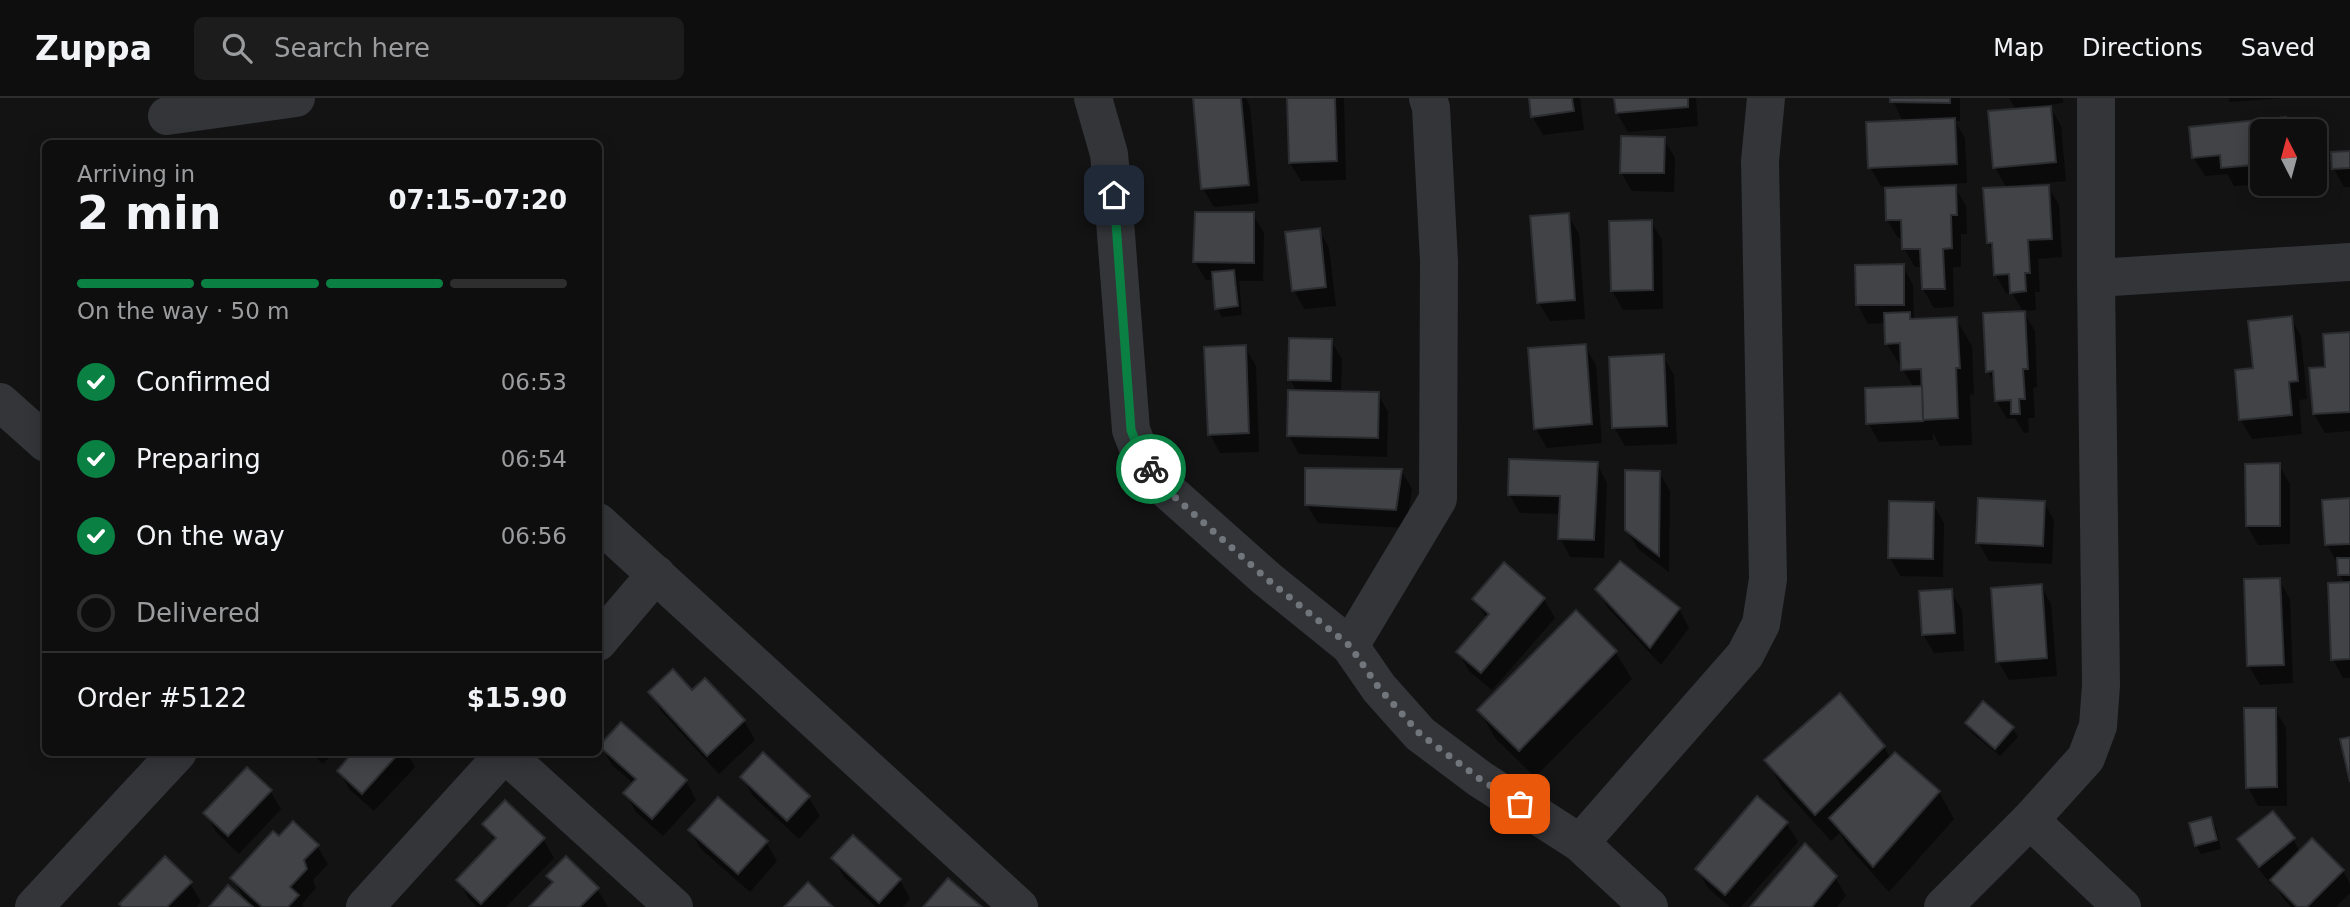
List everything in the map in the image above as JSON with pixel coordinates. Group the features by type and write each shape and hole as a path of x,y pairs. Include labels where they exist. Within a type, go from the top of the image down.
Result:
{"street":[{"path":"157,107 296,98"},
{"path":"1093,98 1109,154 1131,430 1142,458 1168,491 1267,579 1350,646 1379,688 1420,734 1480,779 1580,843 1649,907"},
{"path":"1350,646 1438,499 1439,261 1431,108 1428,98"},
{"path":"1580,843 1745,655 1761,624 1769,579 1760,161 1766,98"},
{"path":"1943,907 2030,820 2086,758 2098,726 2101,685 2096,98"},
{"path":"157,107 192,140"},
{"path":"2096,278 2350,262"},
{"path":"602,526 1019,907"},
{"path":"602,637 656,574"},
{"path":"34,907 174,756"},
{"path":"365,907 503,756"},
{"path":"509,756 669,905"},
{"path":"2030,820 2122,907"}],"building":[{"path":"1193,98 1241,98 1249,185 1201,189"},
{"path":"1287,98 1335,98 1337,161 1289,163"},
{"path":"1529,98 1572,98 1574,111 1531,117"},
{"path":"1614,98 1688,98 1688,107 1616,113"},
{"path":"1890,98 1950,98 1950,103 1890,102"},
{"path":"2051,106 2056,162 1993,168 1988,111"},
{"path":"1955,118 1957,164 1868,168 1866,122"},
{"path":"2250,121 2250,165 2221,168 2220,155 2192,158 2189,127"},
{"path":"1621,136 1665,137 1664,173 1620,173"},
{"path":"2350,151 2350,168 2332,169 2331,152"},
{"path":"1956,185 1957,215 1951,215 1952,248 1943,249 1945,289 1922,289 1920,249 1902,249 1901,220 1886,220 1885,188"},
{"path":"2049,185 2052,239 2028,240 2030,273 2025,273 2026,291 2010,293 2009,274 1994,275 1992,243 1987,243 1983,188"},
{"path":"1195,212 1254,212 1254,263 1193,262"},
{"path":"1569,213 1575,300 1537,303 1530,216"},
{"path":"1652,220 1653,290 1611,291 1609,221"},
{"path":"1320,228 1326,287 1292,291 1285,232"},
{"path":"1904,264 1904,305 1856,305 1855,265"},
{"path":"1234,270 1238,306 1215,309 1212,272"},
{"path":"2025,311 2028,369 2023,369 2025,399 2019,399 2020,414 2011,414 2011,400 1995,401 1993,371 1986,372 1983,313"},
{"path":"1910,312 1910,319 1957,317 1960,368 1956,368 1958,418 1923,420 1921,369 1901,370 1900,343 1885,344 1884,313"},
{"path":"2292,316 2298,381 2289,382 2292,415 2239,420 2235,370 2253,368 2248,321"},
{"path":"2350,332 2350,412 2313,414 2309,368 2325,367 2323,334"},
{"path":"1289,338 1332,339 1331,381 1288,380"},
{"path":"1586,344 1592,424 1534,429 1528,348"},
{"path":"1246,345 1249,433 1208,435 1204,347"},
{"path":"1664,354 1667,426 1612,428 1609,357"},
{"path":"1922,386 1923,421 1866,424 1865,388"},
{"path":"1288,390 1379,392 1378,438 1287,436"},
{"path":"1509,459 1598,462 1594,540 1558,539 1560,496 1508,495"},
{"path":"2280,463 2280,526 2246,526 2245,464"},
{"path":"1305,468 1402,469 1396,510 1305,505"},
{"path":"1625,470 1660,471 1659,556 1625,530"},
{"path":"1978,498 2045,501 2043,546 1976,543"},
{"path":"2350,498 2350,544 2325,545 2322,500"},
{"path":"1889,501 1934,502 1933,559 1888,558"},
{"path":"2337,558 2350,558 2350,575 2338,575"},
{"path":"1620,561 1680,608 1650,648 1595,589"},
{"path":"1504,562 1545,598 1481,673 1456,652 1489,614 1472,599"},
{"path":"2280,578 2284,665 2247,666 2244,579"},
{"path":"2350,582 2350,659 2331,660 2328,583"},
{"path":"2042,584 2047,658 1996,662 1991,588"},
{"path":"1952,589 1955,633 1922,635 1919,591"},
{"path":"1576,610 1617,651 1519,751 1477,710"},
{"path":"673,669 692,690 705,678 745,720 707,756 648,692"},
{"path":"1840,693 1885,746 1815,815 1764,760"},
{"path":"1983,701 2014,727 1995,749 1965,723"},
{"path":"2244,708 2276,708 2277,787 2246,788"},
{"path":"621,722 687,780 652,819 623,793 636,779 602,749 602,743"},
{"path":"2350,737 2350,782 2340,739"},
{"path":"763,752 810,796 787,821 740,777"},
{"path":"1895,752 1940,791 1873,867 1829,818"},
{"path":"350,756 396,756 362,794 337,771"},
{"path":"247,767 272,790 228,836 203,813"},
{"path":"1757,796 1788,822 1725,895 1695,869"},
{"path":"718,797 768,841 738,874 688,830"},
{"path":"505,800 545,838 481,904 456,880 496,838 482,824"},
{"path":"2273,811 2295,838 2259,867 2237,839"},
{"path":"2211,817 2217,840 2195,846 2189,823"},
{"path":"293,821 319,845 304,860 307,869 290,887 299,895 288,907 262,907 230,878 273,831 279,836"},
{"path":"853,835 901,879 879,903 831,858"},
{"path":"2312,838 2344,870 2307,907 2297,907 2270,880"},
{"path":"1805,843 1837,876 1812,907 1750,907"},
{"path":"165,856 192,882 167,907 122,907 119,904"},
{"path":"566,856 599,888 580,907 529,907 553,882 546,876"},
{"path":"948,878 982,907 923,907"},
{"path":"808,882 833,907 784,907"},
{"path":"228,885 253,907 209,907"}],"way so far":[{"path":"1151,469 1168,491 1267,579 1350,646 1379,688 1420,734 1480,779 1520,804"}],"route":[{"path":"1114,195 1131,430 1142,458 1151,469"}]}
